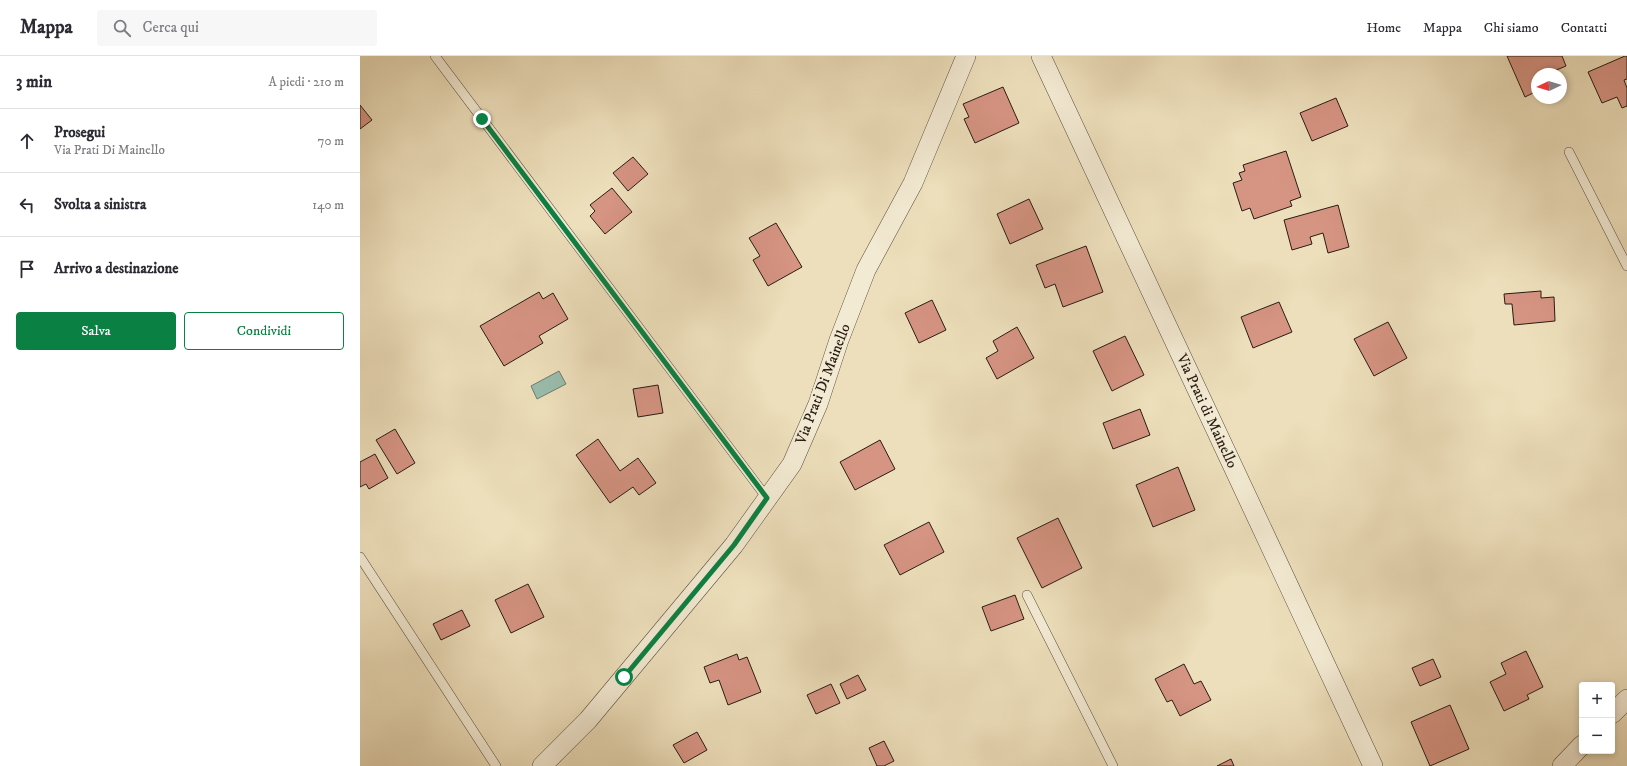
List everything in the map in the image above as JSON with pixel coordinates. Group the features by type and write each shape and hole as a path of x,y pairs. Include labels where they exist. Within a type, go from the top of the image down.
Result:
{"street":[{"name":"Via Prati Di Mainello","path":"542,766 597,709 734,545 792,464 818,404 839,340 866,270 913,183 966,56"},
{"name":"Via Prati di Mainello","path":"1041,56 1373,766"},
{"path":"1615,711 1627,699"},
{"path":"1562,766 1579,748"}],"lane":[{"path":"435,56 767,498"},
{"path":"1569,152 1627,266"},
{"path":"360,557 496,766"},
{"path":"1027,595 1113,766"}],"shaded area":[{"path":"559,371 566,384 537,399 531,386"}],"building":[{"path":"1507,56 1562,56 1566,66 1561,68 1531,68 1531,94 1525,97"},
{"path":"1627,56 1627,79 1624,80 1627,88 1627,106 1622,108 1617,97 1602,103 1588,72"},
{"path":"1003,87 1019,123 975,143 964,119 969,117 963,104"},
{"path":"1336,98 1348,126 1312,141 1300,113"},
{"path":"360,105 372,120 360,129"},
{"path":"1286,151 1301,197 1290,201 1292,206 1254,219 1250,208 1242,211 1233,183 1242,180 1239,173 1245,171 1243,165"},
{"path":"633,157 648,174 628,191 613,173"},
{"path":"612,188 632,212 605,234 590,216 595,211 590,205"},
{"path":"1029,199 1043,229 1010,244 997,214"},
{"path":"1338,205 1349,247 1328,253 1323,233 1310,237 1312,244 1292,250 1284,220"},
{"path":"776,223 802,267 768,286 753,260 760,256 749,238"},
{"path":"1086,246 1103,292 1063,307 1055,284 1045,288 1036,265"},
{"path":"1541,291 1541,298 1554,297 1555,321 1514,325 1512,304 1505,304 1504,294"},
{"path":"539,292 543,299 553,293 568,319 539,336 543,343 504,366 480,326"},
{"path":"932,300 946,330 919,343 905,313"},
{"path":"1279,302 1292,332 1253,348 1241,317"},
{"path":"1388,322 1407,358 1374,376 1354,339"},
{"path":"1017,327 1034,358 997,379 986,358 998,351 993,341"},
{"path":"1125,336 1144,375 1112,391 1093,351"},
{"path":"658,385 663,413 638,417 633,389"},
{"path":"1140,409 1150,435 1113,449 1103,423"},
{"path":"395,429 415,463 397,474 376,440"},
{"path":"598,439 620,471 638,458 656,483 639,495 633,487 610,503 576,455"},
{"path":"880,440 895,469 855,490 840,462"},
{"path":"375,454 388,478 369,489 366,484 360,487 360,462"},
{"path":"1178,467 1195,510 1153,527 1136,485"},
{"path":"1058,518 1082,568 1042,588 1017,538"},
{"path":"929,522 944,552 900,575 884,545"},
{"path":"528,584 544,617 511,633 495,600"},
{"path":"1015,595 1024,619 991,631 982,607"},
{"path":"462,610 470,626 441,640 433,624"},
{"path":"1526,651 1543,687 1527,695 1529,699 1504,711 1490,682 1506,674 1501,663"},
{"path":"737,654 739,660 747,657 761,692 728,705 719,680 710,683 704,667"},
{"path":"1433,659 1441,677 1420,686 1412,668"},
{"path":"1184,664 1194,684 1201,681 1211,700 1180,716 1172,700 1167,702 1155,679"},
{"path":"858,675 866,690 847,699 840,684"},
{"path":"831,684 840,703 816,714 807,695"},
{"path":"1450,705 1469,749 1430,766 1411,722"},
{"path":"697,732 707,750 684,763 673,745"},
{"path":"884,741 894,761 884,766 877,766 869,748"},
{"path":"1231,759 1234,766 1217,766"}],"route":[{"path":"482,119 767,498 734,545 624,677"}]}
